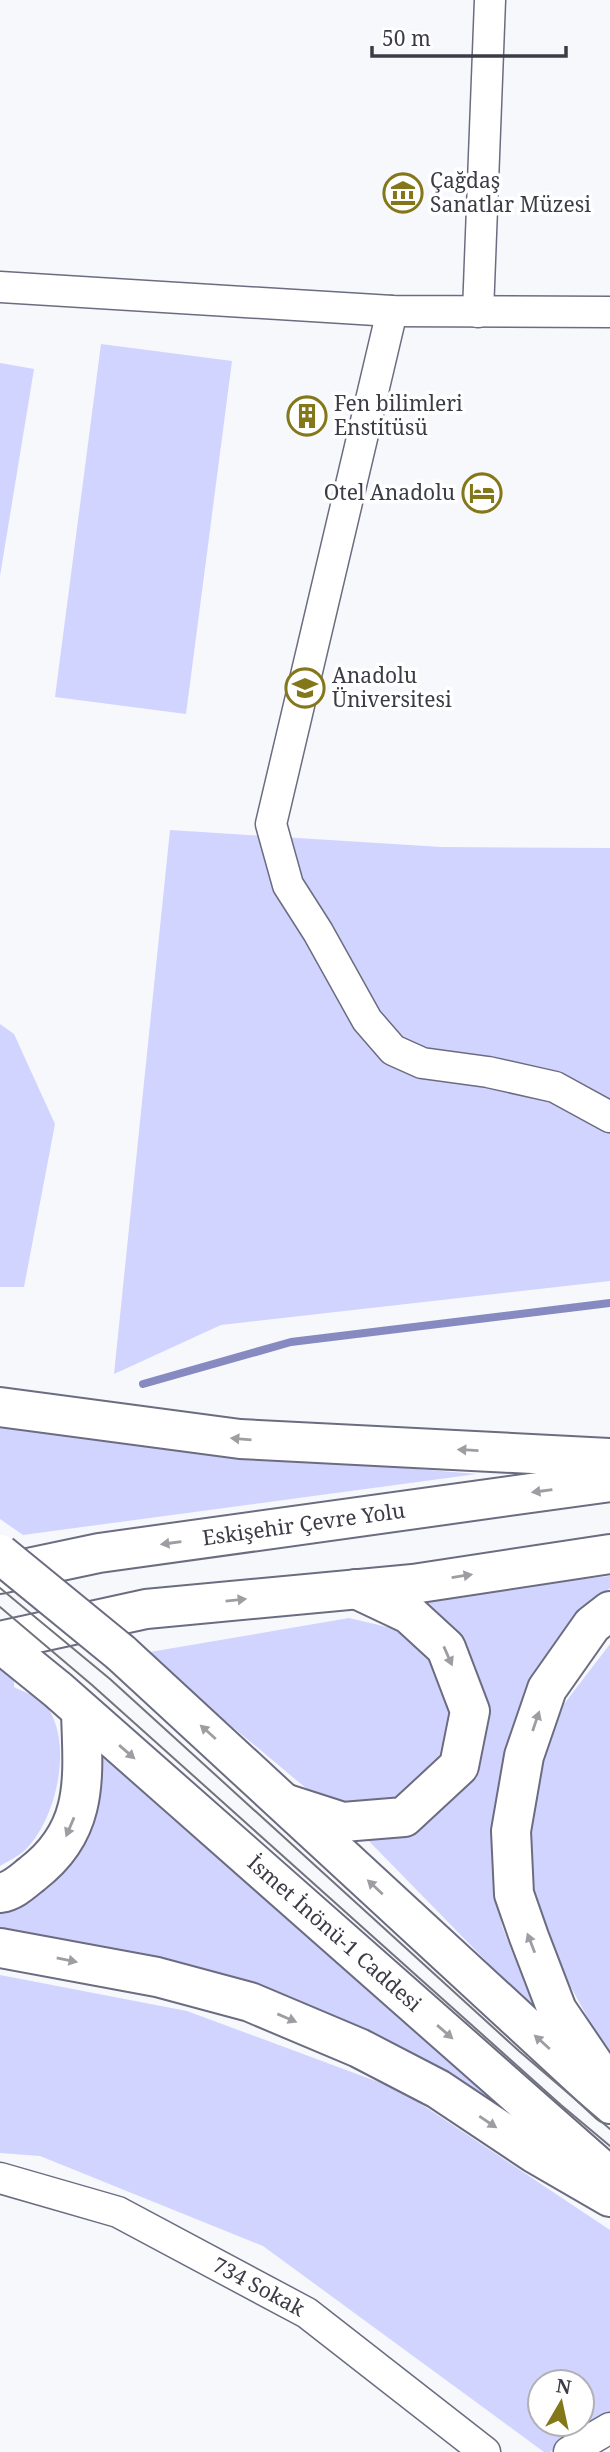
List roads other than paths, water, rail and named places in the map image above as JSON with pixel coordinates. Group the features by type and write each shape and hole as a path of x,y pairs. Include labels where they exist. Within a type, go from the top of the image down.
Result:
{"main road":[{"path":"0,1407 240,1439 610,1458"},
{"name":"Eskişehir Çevre Yolu","path":"0,1574 99,1553 610,1482"},
{"path":"0,1553 121,1653 610,2104"},
{"path":"0,1642 146,1609 413,1584 610,1554"},
{"path":"287,1804 343,1822 404,1817 459,1766 470,1711 446,1647 409,1614 356,1589"},
{"path":"610,1611 592,1625 547,1689 524,1756 511,1830 514,1894 557,2010 610,2088"},
{"name":"İsmet İnönü-1 Caddesi","path":"0,1642 610,2177"},
{"path":"0,1893 9,1891 52,1858 72,1828 83,1779 70,1701"},
{"path":"0,1948 157,1977 250,2002 359,2048 438,2089 534,2153 610,2197"}],"street":[{"path":"478,312 489,0"},
{"path":"0,287 392,311 610,312"},
{"path":"392,311 271,824 288,884 367,1020 393,1050 422,1063 488,1072 555,1087 610,1117"},
{"name":"734 Sokak","path":"0,2178 118,2212 307,2313 485,2452"},
{"path":"569,2452 610,2428"}],"waterway":[{"path":"143,1384 291,1342 610,1303"}],"tram line":[{"path":"0,1588 110,1679 519,2051 610,2129"},
{"path":"0,1607 92,1685 610,2146"}],"place":[{"name":"Çağdaş Sanatlar Müzesi","path":"403,193"},
{"name":"Fen bilimleri Enstitüsü","path":"307,416"},
{"name":"Otel Anadolu","path":"482,493"},
{"name":"Anadolu Üniversitesi","path":"305,688"}]}
